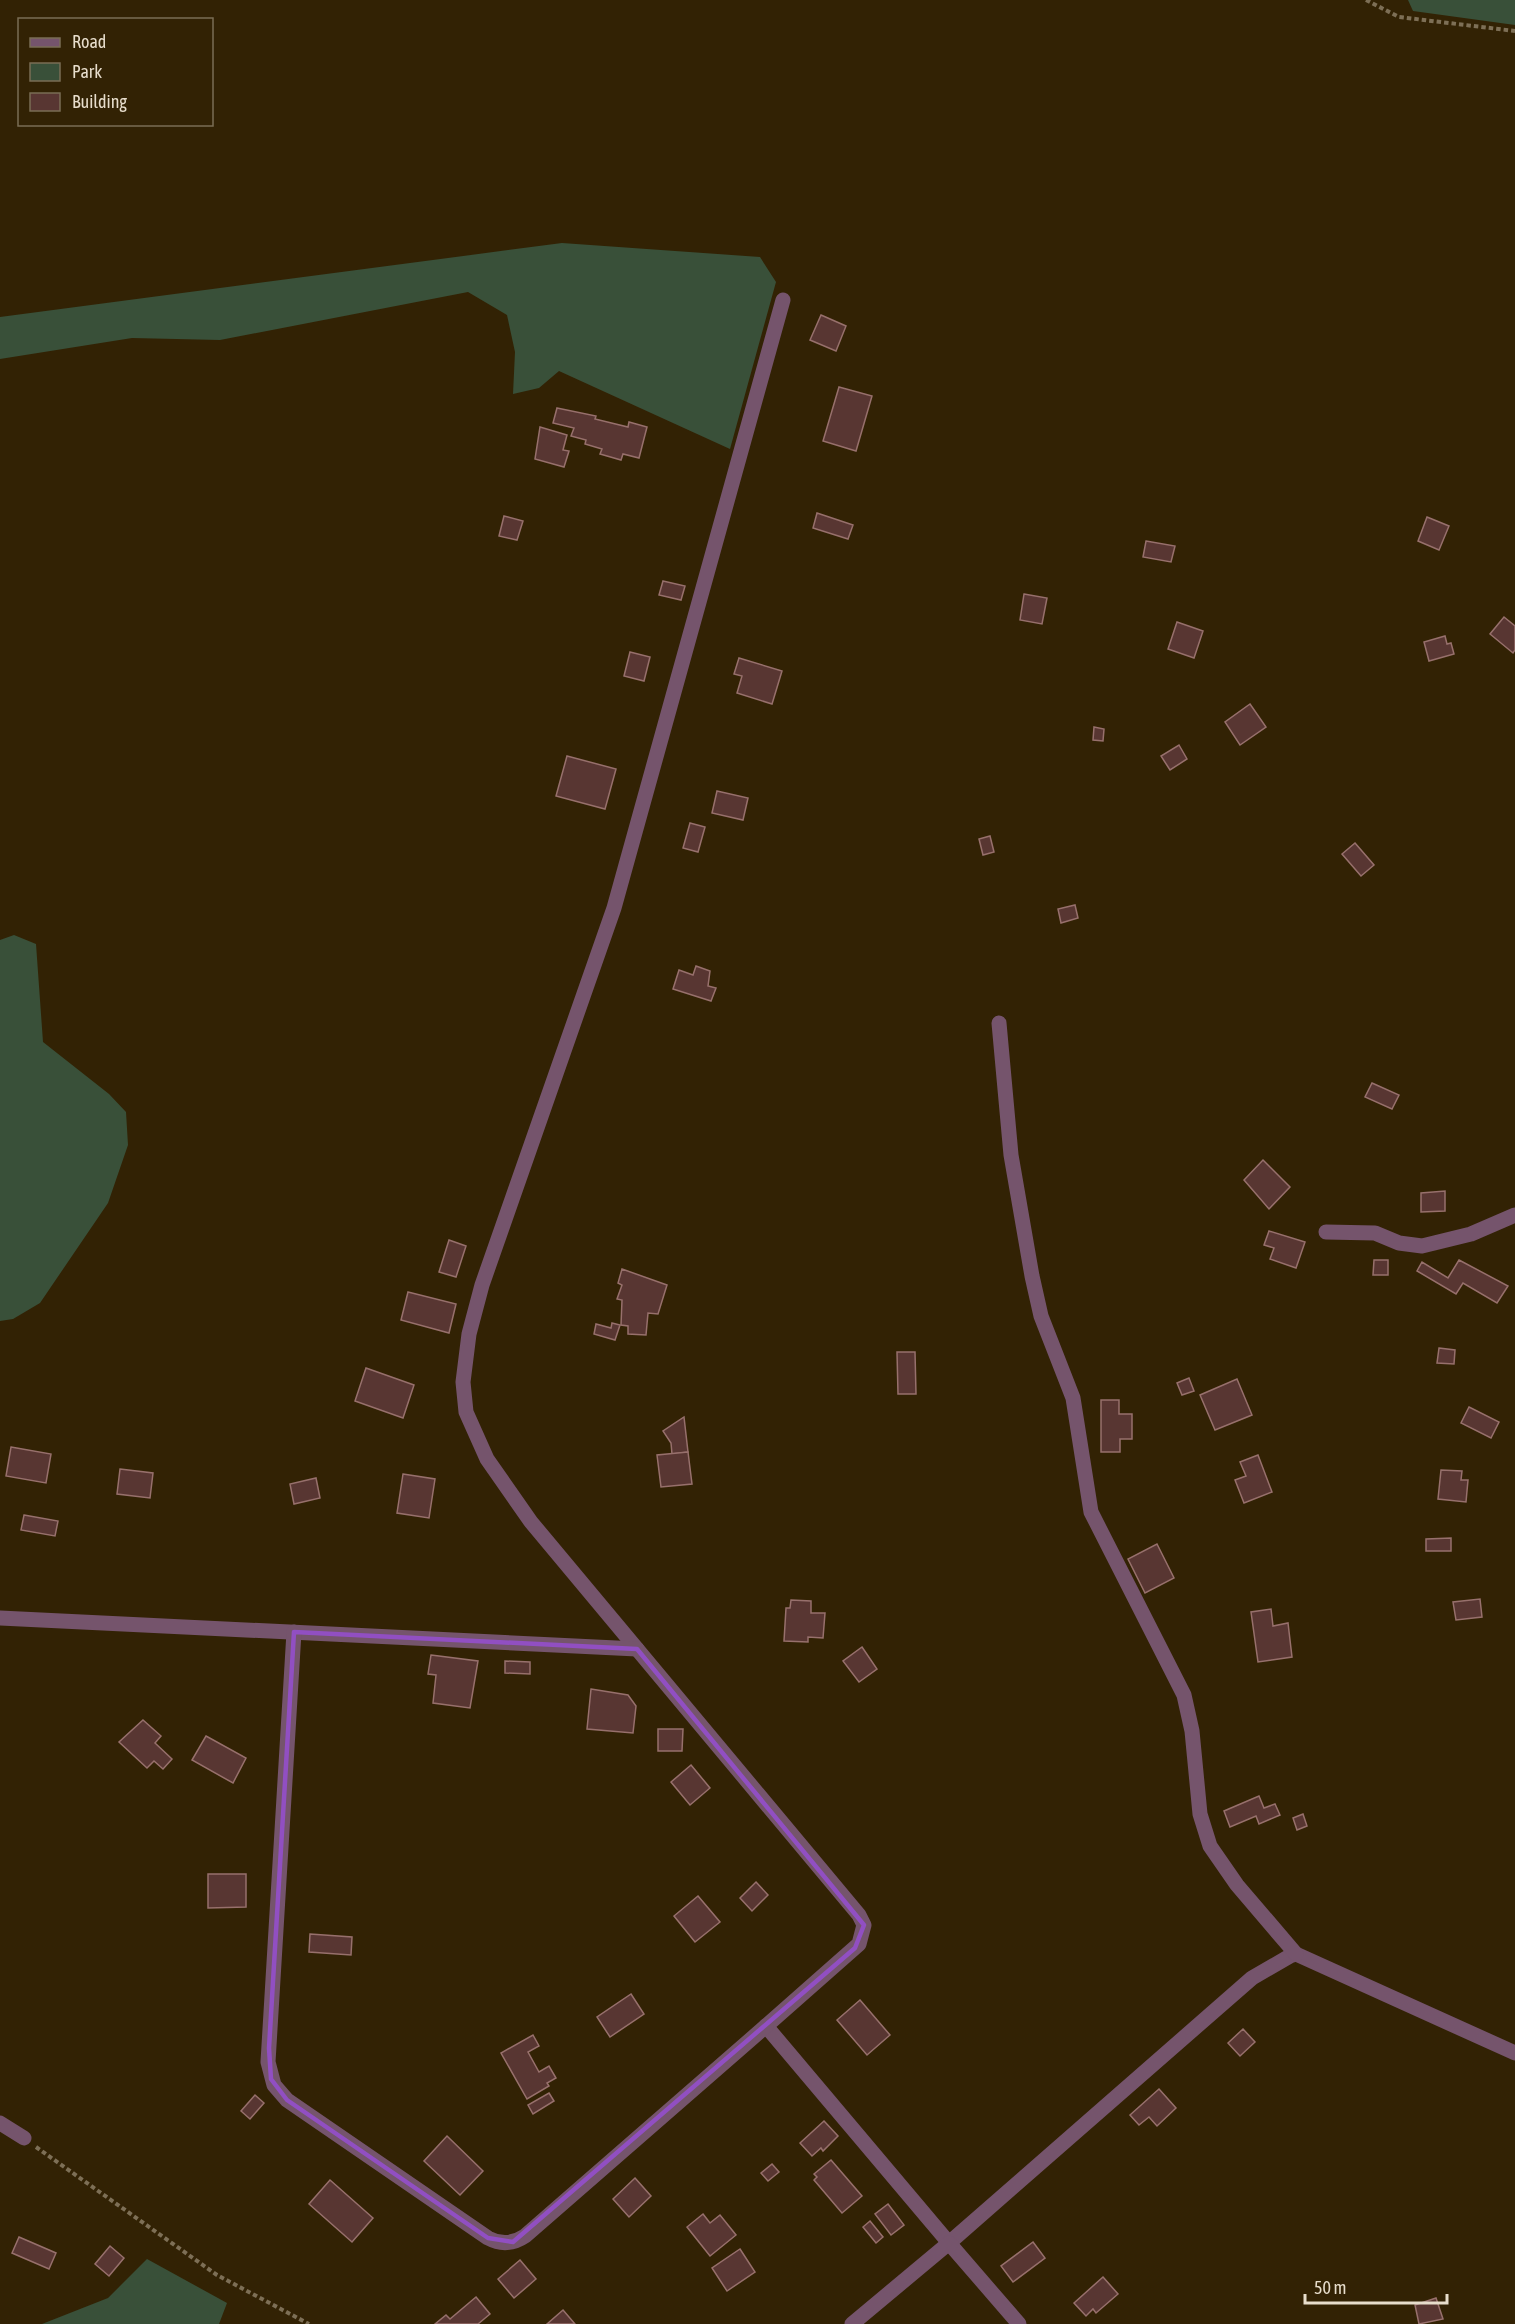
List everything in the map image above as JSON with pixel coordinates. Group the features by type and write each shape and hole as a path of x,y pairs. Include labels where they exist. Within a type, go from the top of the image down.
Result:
{"street":[{"path":"294,1632 268,2062 274,2085 287,2100 488,2238 501,2242 513,2242 525,2236 855,1948 862,1938 862,1920 527,1516 480,1447 464,1403 466,1353 472,1317 617,897 783,300"},
{"path":"999,1023 1011,1155 1032,1276 1041,1316 1073,1398 1091,1512 1184,1695 1190,1722 1200,1814 1210,1846 1236,1885 1296,1953 1515,2053"},
{"path":"1326,1232 1375,1233 1399,1243 1422,1246 1471,1233 1515,1215"},
{"path":"0,1618 637,1649"},
{"path":"852,2324 949,2243 1252,1978 1270,1965 1296,1953"},
{"path":"766,2026 1019,2324"},
{"path":"0,2122 24,2138"}],"path":[{"path":"1366,0 1399,17 1515,32"},
{"path":"24,2138 217,2275 309,2324"}],"highlighted area":[{"path":"294,1632 637,1649 864,1925 855,1948 513,2242 488,2238 287,2100 271,2079 269,2048"}],"green space":[{"path":"1408,0 1515,0 1515,25 1413,11"},
{"path":"562,243 760,257 776,282 730,449 559,371 539,388 513,394 515,352 507,315 468,292 220,340 132,338 0,359 0,317"},
{"path":"14,935 36,944 43,1042 109,1094 126,1112 128,1145 108,1203 40,1303 13,1319 0,1321 0,940"},
{"path":"147,2259 227,2303 219,2324 42,2324 108,2298"}],"building":[{"path":"821,315 846,326 836,351 810,340"},
{"path":"839,387 872,396 856,451 823,441"},
{"path":"557,408 596,416 595,419 628,427 629,422 647,427 639,458 623,454 621,460 600,454 602,449 585,444 586,440 571,436 574,428 553,423"},
{"path":"540,427 567,435 563,450 569,451 564,467 535,459"},
{"path":"817,513 853,525 848,539 813,528"},
{"path":"504,516 523,521 517,540 499,536"},
{"path":"1427,517 1449,526 1439,550 1418,541"},
{"path":"1146,541 1175,546 1171,562 1143,557"},
{"path":"663,581 685,586 681,600 659,595"},
{"path":"1024,594 1047,598 1042,624 1020,620"},
{"path":"1504,617 1515,626 1513,653 1490,634"},
{"path":"1177,622 1203,631 1194,658 1168,649"},
{"path":"1445,636 1447,644 1451,643 1454,654 1429,661 1424,642"},
{"path":"630,652 650,657 644,681 624,676"},
{"path":"739,658 782,671 772,704 737,693 742,676 734,674"},
{"path":"1250,704 1266,727 1240,745 1225,722"},
{"path":"1094,727 1104,729 1103,741 1093,740"},
{"path":"1179,745 1187,759 1170,770 1161,756"},
{"path":"567,756 616,769 605,809 556,796"},
{"path":"717,791 748,798 743,820 712,813"},
{"path":"690,823 705,827 698,852 683,848"},
{"path":"990,836 994,852 983,855 979,839"},
{"path":"1355,843 1374,865 1361,876 1342,854"},
{"path":"1075,905 1078,918 1061,923 1058,909"},
{"path":"696,966 710,971 708,986 716,988 711,1001 673,989 679,970 693,975"},
{"path":"1372,1083 1399,1095 1392,1109 1365,1097"},
{"path":"1263,1160 1290,1187 1269,1209 1244,1180"},
{"path":"1445,1191 1445,1211 1421,1212 1421,1193"},
{"path":"1269,1231 1305,1242 1296,1268 1270,1259 1274,1248 1264,1245"},
{"path":"449,1240 466,1246 456,1277 439,1272"},
{"path":"1374,1260 1388,1260 1388,1275 1373,1275"},
{"path":"1459,1260 1508,1286 1497,1303 1463,1283 1456,1294 1417,1271 1422,1262 1448,1278"},
{"path":"622,1269 667,1285 658,1314 648,1313 646,1335 628,1334 628,1326 621,1325 622,1300 617,1299 622,1285 618,1283"},
{"path":"408,1292 456,1304 449,1333 401,1320"},
{"path":"612,1323 620,1325 615,1340 594,1334 596,1324 611,1328"},
{"path":"1439,1348 1455,1350 1454,1364 1437,1363"},
{"path":"897,1352 915,1352 916,1394 898,1394"},
{"path":"366,1368 414,1385 403,1418 355,1401"},
{"path":"1189,1378 1194,1391 1182,1395 1177,1383"},
{"path":"1237,1379 1252,1415 1215,1430 1200,1395"},
{"path":"1101,1400 1119,1400 1119,1414 1132,1414 1132,1439 1120,1439 1120,1452 1101,1452"},
{"path":"1469,1407 1499,1422 1491,1438 1461,1423"},
{"path":"684,1417 688,1452 672,1454 671,1443 663,1431"},
{"path":"11,1447 51,1454 46,1483 6,1476"},
{"path":"688,1452 692,1484 661,1487 657,1455"},
{"path":"1258,1455 1272,1492 1244,1503 1235,1480 1246,1476 1240,1462"},
{"path":"120,1469 153,1473 150,1498 117,1494"},
{"path":"1441,1470 1462,1471 1461,1480 1468,1480 1466,1502 1438,1499"},
{"path":"403,1474 435,1479 429,1518 397,1513"},
{"path":"316,1478 320,1498 294,1504 290,1484"},
{"path":"24,1515 58,1521 55,1536 21,1530"},
{"path":"1451,1538 1451,1551 1426,1551 1426,1539"},
{"path":"1157,1544 1174,1578 1145,1593 1128,1559"},
{"path":"1480,1599 1482,1617 1456,1620 1453,1602"},
{"path":"791,1600 811,1601 811,1613 825,1613 823,1638 808,1637 808,1642 784,1641 786,1608 790,1608"},
{"path":"1271,1609 1273,1626 1288,1623 1292,1657 1258,1662 1251,1612"},
{"path":"862,1647 877,1669 859,1682 843,1661"},
{"path":"431,1655 478,1661 470,1708 433,1703 436,1675 428,1674"},
{"path":"505,1661 530,1662 530,1674 505,1673"},
{"path":"591,1689 628,1695 636,1706 633,1733 587,1729"},
{"path":"143,1720 161,1736 155,1743 172,1759 163,1769 154,1761 147,1768 119,1742"},
{"path":"658,1729 683,1729 682,1751 658,1751"},
{"path":"206,1736 246,1758 233,1783 192,1760"},
{"path":"691,1765 710,1788 690,1805 671,1782"},
{"path":"1259,1796 1264,1808 1275,1804 1280,1815 1259,1824 1256,1816 1230,1827 1224,1811"},
{"path":"1303,1814 1307,1826 1297,1830 1293,1818"},
{"path":"208,1874 246,1874 246,1907 208,1908"},
{"path":"756,1882 768,1895 752,1911 740,1898"},
{"path":"698,1896 720,1922 695,1942 674,1916"},
{"path":"310,1934 352,1937 351,1955 309,1952"},
{"path":"631,1994 644,2014 610,2037 597,2017"},
{"path":"860,2000 890,2035 867,2055 837,2020"},
{"path":"1243,2029 1255,2042 1240,2056 1228,2043"},
{"path":"533,2035 539,2046 528,2052 539,2072 549,2066 556,2078 547,2083 549,2086 527,2099 501,2053"},
{"path":"1159,2089 1176,2108 1157,2126 1149,2117 1139,2125 1130,2115"},
{"path":"549,2093 554,2101 533,2114 528,2105"},
{"path":"255,2095 264,2103 250,2119 241,2111"},
{"path":"824,2121 838,2136 823,2151 821,2148 812,2156 800,2143"},
{"path":"447,2136 483,2171 460,2195 424,2161"},
{"path":"831,2160 862,2196 842,2213 814,2180 817,2177 814,2174"},
{"path":"772,2164 779,2172 768,2181 761,2173"},
{"path":"635,2178 651,2196 629,2217 613,2199"},
{"path":"330,2180 373,2218 352,2242 309,2204"},
{"path":"888,2204 904,2225 891,2235 875,2214"},
{"path":"703,2214 710,2223 720,2215 736,2235 710,2256 687,2227"},
{"path":"870,2221 883,2237 876,2243 863,2227"},
{"path":"19,2237 56,2253 49,2269 12,2253"},
{"path":"1033,2242 1045,2258 1013,2282 1001,2266"},
{"path":"110,2246 124,2258 109,2276 95,2264"},
{"path":"740,2249 755,2272 727,2291 712,2268"},
{"path":"520,2260 536,2279 514,2298 498,2279"},
{"path":"1103,2277 1118,2294 1096,2313 1093,2309 1086,2316 1074,2303"},
{"path":"476,2297 490,2314 478,2324 435,2324 446,2315 450,2319"},
{"path":"1436,2298 1443,2319 1419,2324 1415,2305"},
{"path":"563,2310 575,2324 547,2324"}]}
